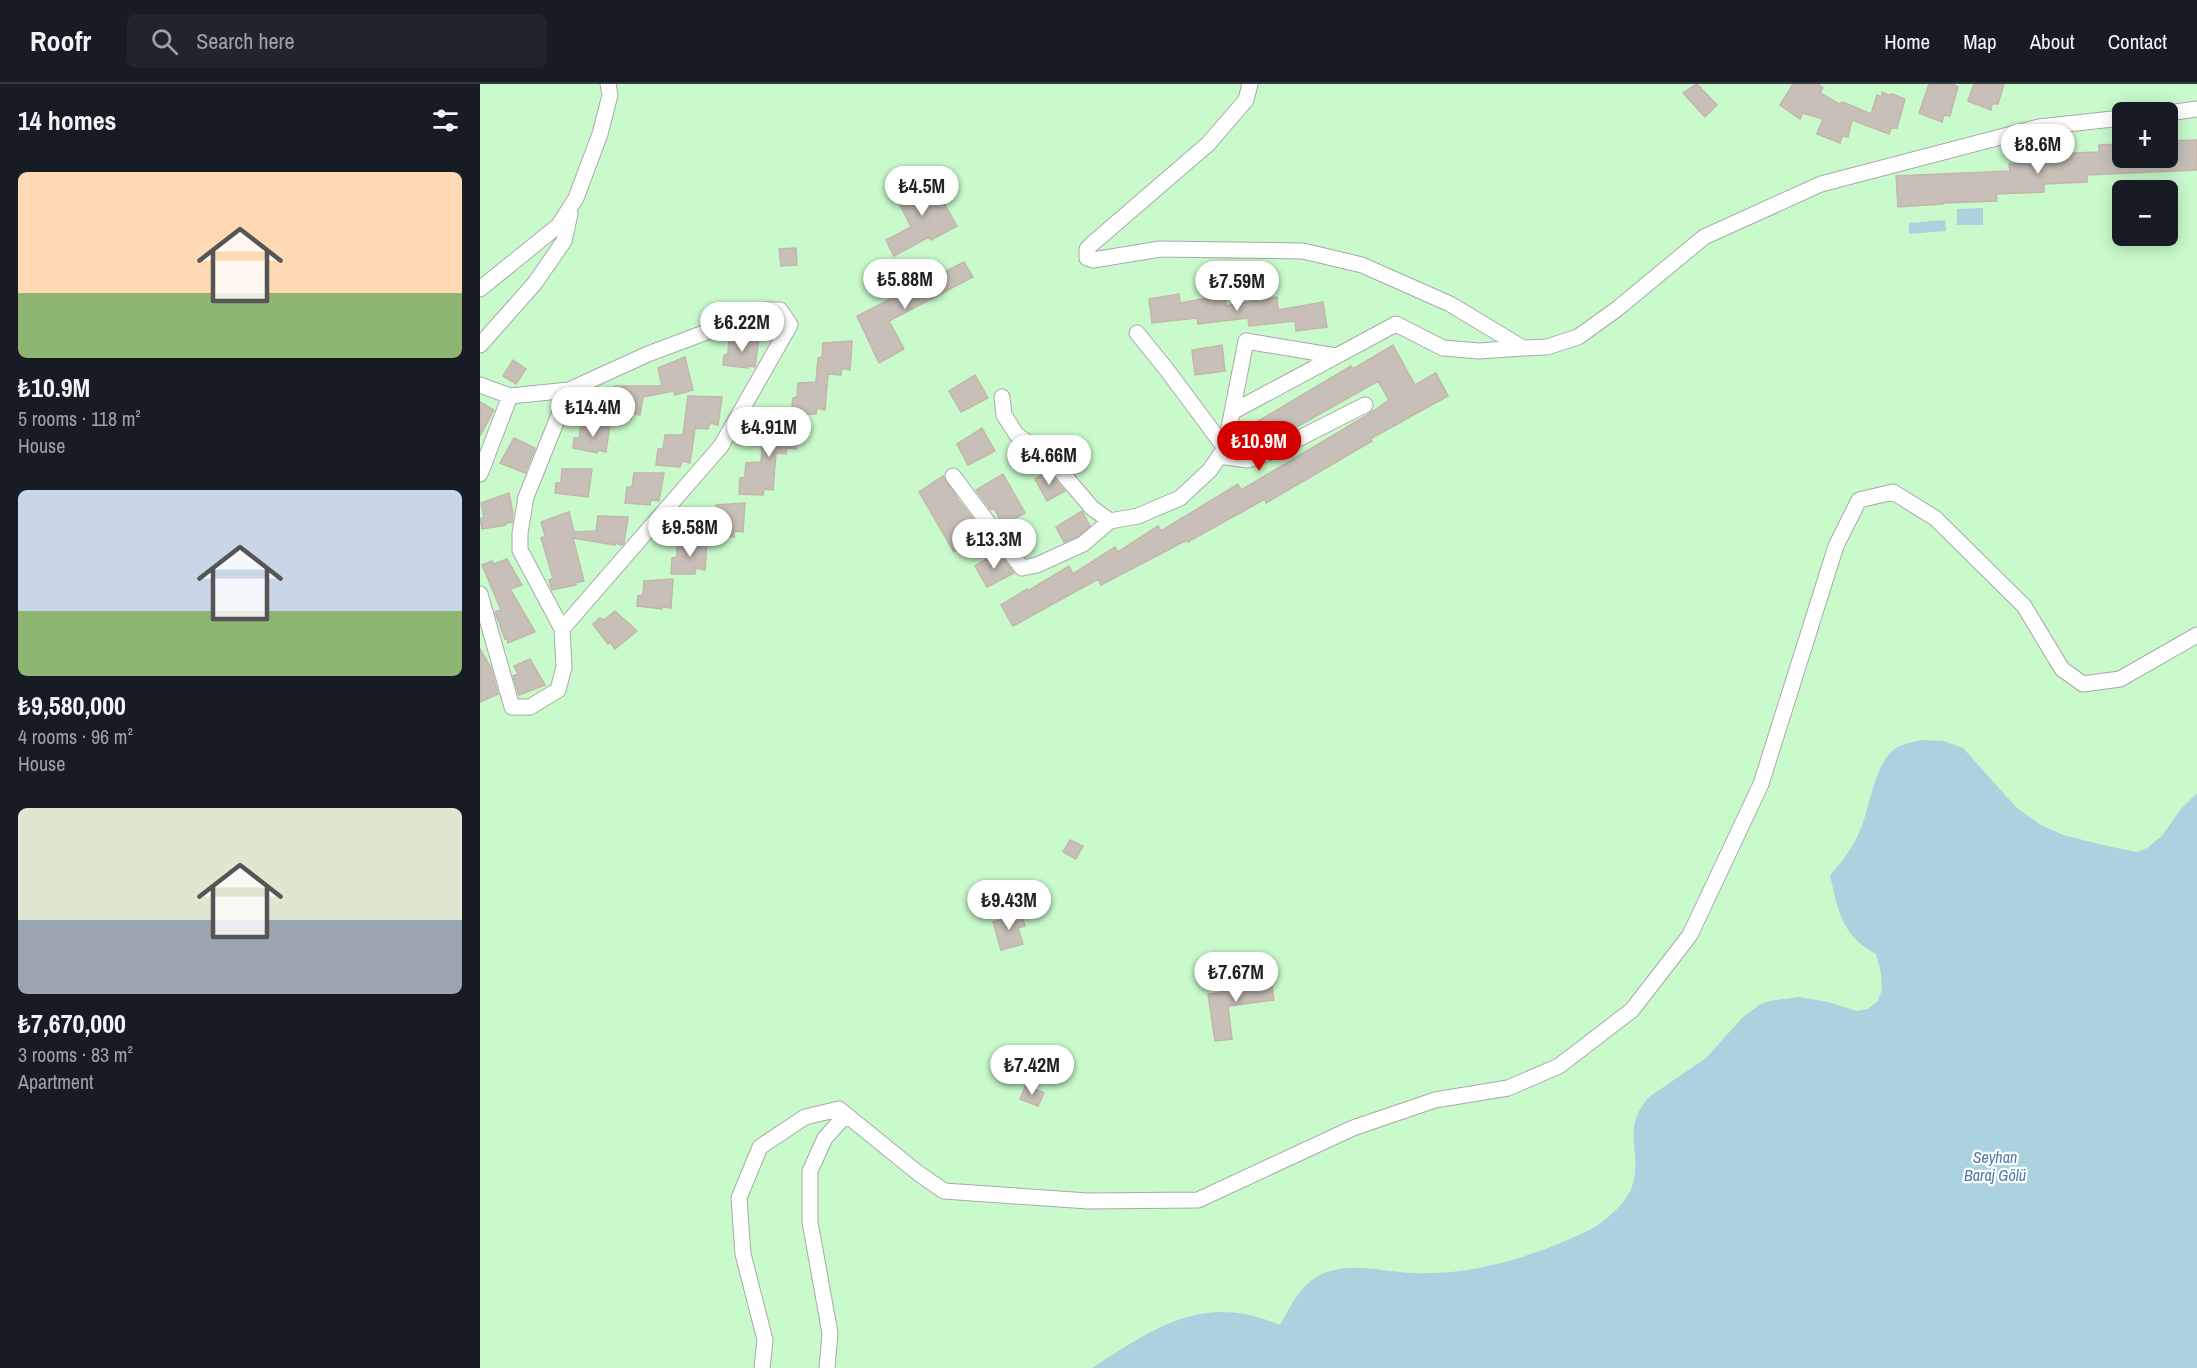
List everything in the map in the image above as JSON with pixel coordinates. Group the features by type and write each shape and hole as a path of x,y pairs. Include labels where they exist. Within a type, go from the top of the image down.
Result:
{"street":[{"path":"480,289 559,225 572,205 600,134 610,95 608,84"},
{"path":"1250,84 1246,100 1208,144 1092,244 1088,249 1087,258 1093,260 1160,249 1303,251 1362,265 1450,304 1523,348"},
{"path":"2178,112 2197,109"},
{"path":"1234,411 1396,324 1443,348 1479,351 1547,347 1578,337 1617,309 1704,237 1821,184 2039,127 2112,119"},
{"path":"480,345 535,283 564,241 572,205"},
{"path":"480,385 510,396 569,390 648,354 765,310 780,310 790,325 721,446 562,629"},
{"path":"1137,333 1167,370 1222,452 1248,460 1266,454 1365,405"},
{"path":"952,476 1022,568 1037,566 1083,544 1110,521 1137,516 1179,498 1210,470 1222,452 1234,411 1246,341 1336,357"},
{"path":"480,594 512,707 530,707 558,690 564,668 562,629 520,550 520,533 526,497 569,390"},
{"path":"480,474 510,396"},
{"path":"1002,397 1004,415 1016,434 1053,462 1092,508 1110,521"},
{"path":"762,1368 765,1340 743,1254 739,1198 760,1147 805,1116 839,1109 918,1173 944,1191 1088,1201 1198,1200 1353,1128 1435,1100 1508,1088 1559,1066 1632,1010 1690,935 1761,784 1836,546 1860,500 1893,492 1935,518 2024,606 2062,669 2083,684 2120,679 2197,635"},
{"path":"827,1368 830,1333 810,1222 810,1170 825,1138 846,1115"}],"green space":[{"path":"480,84 2197,84 2197,1368 480,1368"}],"water":[{"path":"1983,208 1983,225 1957,225 1957,209"},
{"path":"1945,220 1946,231 1909,234 1909,223"},
{"name":"Seyhan Baraj Gölü","path":"1923,740 1944,741 1963,748 2016,807 2039,824 2063,835 2137,852 2147,848 2162,836 2180,810 2197,793 2197,1368 1092,1368 1159,1328 1204,1313 1227,1312 1252,1316 1280,1325 1292,1303 1307,1284 1333,1270 1367,1268 1431,1273 1468,1270 1540,1251 1592,1229 1602,1222 1630,1192 1635,1167 1634,1128 1641,1108 1649,1097 1706,1058 1742,1018 1759,1005 1769,1001 1799,997 1828,1002 1857,1011 1868,1009 1878,1001 1882,989 1876,954 1864,947 1848,930 1839,910 1830,875 1848,853 1858,835 1877,777 1886,758 1899,747"}],"building":[{"path":"1697,84 1717,105 1705,117 1683,93"},
{"path":"1793,84 1818,84 1823,88 1820,93 1839,104 1843,102 1871,114 1877,95 1882,97 1882,92 1905,99 1897,128 1891,128 1889,134 1852,120 1848,137 1842,136 1840,143 1817,134 1823,119 1803,113 1800,119 1780,105"},
{"path":"1929,84 1952,84 1958,87 1950,116 1944,115 1942,122 1919,113"},
{"path":"1974,84 2004,84 1998,104 1992,104 1991,110 1968,101"},
{"path":"2197,140 2197,170 2087,175 2087,182 2044,184 2044,192 1996,194 1997,201 1898,207 1896,176 2010,171 2009,164 2053,162 2052,154 2099,152 2099,145 2112,144 2112,168 2178,168 2178,141"},
{"path":"937,180 946,198 942,200 957,226 931,240 929,237 894,256 886,240 911,227 896,197"},
{"path":"796,248 797,265 781,266 779,249"},
{"path":"964,262 973,277 889,321 904,349 879,363 857,316"},
{"path":"1179,294 1180,303 1225,295 1226,306 1277,297 1278,310 1323,302 1327,327 1296,331 1295,321 1249,326 1248,318 1198,324 1197,318 1152,323 1149,299"},
{"path":"759,338 755,367 723,365 724,355 728,354 729,340"},
{"path":"852,341 850,370 842,368 841,375 828,374 825,410 817,408 816,414 791,414 793,398 797,397 798,383 816,382 818,358 822,357 823,343"},
{"path":"1222,345 1225,371 1195,375 1192,350"},
{"path":"1393,345 1415,385 1436,373 1448,396 1370,439 1372,441 1266,503 1265,499 1188,542 1187,540 1101,585 1098,579 1013,626 1001,605 1027,589 1028,591 1069,566 1073,574 1115,547 1118,552 1158,526 1161,531 1238,484 1241,490 1389,400 1378,381 1270,442 1255,447 1245,429 1351,366 1353,369"},
{"path":"685,357 693,390 675,395 674,391 643,397 640,415 632,413 631,419 606,417 608,401 613,400 615,386 662,386 658,368"},
{"path":"513,360 526,369 516,384 503,376"},
{"path":"975,375 988,398 961,412 949,391"},
{"path":"688,396 722,397 718,425 710,423 708,429 695,428 690,463 682,461 680,467 656,465 658,449 663,449 665,435 683,435"},
{"path":"480,402 494,410 480,436"},
{"path":"798,420 796,449 787,448 786,454 776,453 773,490 764,489 763,495 739,494 740,478 745,477 746,463 761,462 763,437 768,436 768,422"},
{"path":"581,424 610,424 606,452 598,450 597,453 573,448 574,438 579,438"},
{"path":"982,428 995,451 968,465 957,444"},
{"path":"514,438 535,448 525,473 500,463"},
{"path":"562,469 592,469 588,497 555,493 556,483 561,483"},
{"path":"1048,471 1065,491 1047,501 1035,479"},
{"path":"634,473 664,473 659,501 651,500 650,505 625,503 627,487 632,487"},
{"path":"1003,474 1025,513 1003,525 994,508 991,510 976,490"},
{"path":"943,476 973,519 971,520 981,537 954,552 919,492"},
{"path":"509,493 513,514 512,522 482,529 480,519 484,517 481,503"},
{"path":"745,503 743,532 734,531 734,537 709,536 710,520 715,520 716,505"},
{"path":"1082,511 1090,526 1078,536 1064,542 1056,527"},
{"path":"569,512 574,532 596,531 598,516 628,517 624,543 622,545 615,543 615,545 573,538 584,581 552,590 549,580 553,578 541,538 545,536 541,522"},
{"path":"707,541 705,570 696,568 695,574 671,574 672,558 677,557 677,543"},
{"path":"998,552 1014,573 987,587 975,566"},
{"path":"507,559 522,585 510,589 535,632 508,643 495,612 501,610 482,565 492,561 494,564"},
{"path":"673,579 671,608 637,606 638,596 643,595 644,581"},
{"path":"615,611 637,631 615,649 610,642 608,644 593,624 600,618 604,620"},
{"path":"480,649 491,668 498,694 480,702"},
{"path":"530,659 545,685 519,695 513,676 518,674 514,666"},
{"path":"1070,840 1083,846 1076,859 1063,852"},
{"path":"1021,913 1025,926 1018,928 1023,944 1001,950 993,922"},
{"path":"1271,978 1274,1000 1228,1006 1232,1039 1215,1041 1208,994 1221,993 1220,985"},
{"path":"1026,1085 1044,1093 1038,1106 1020,1099"}]}
